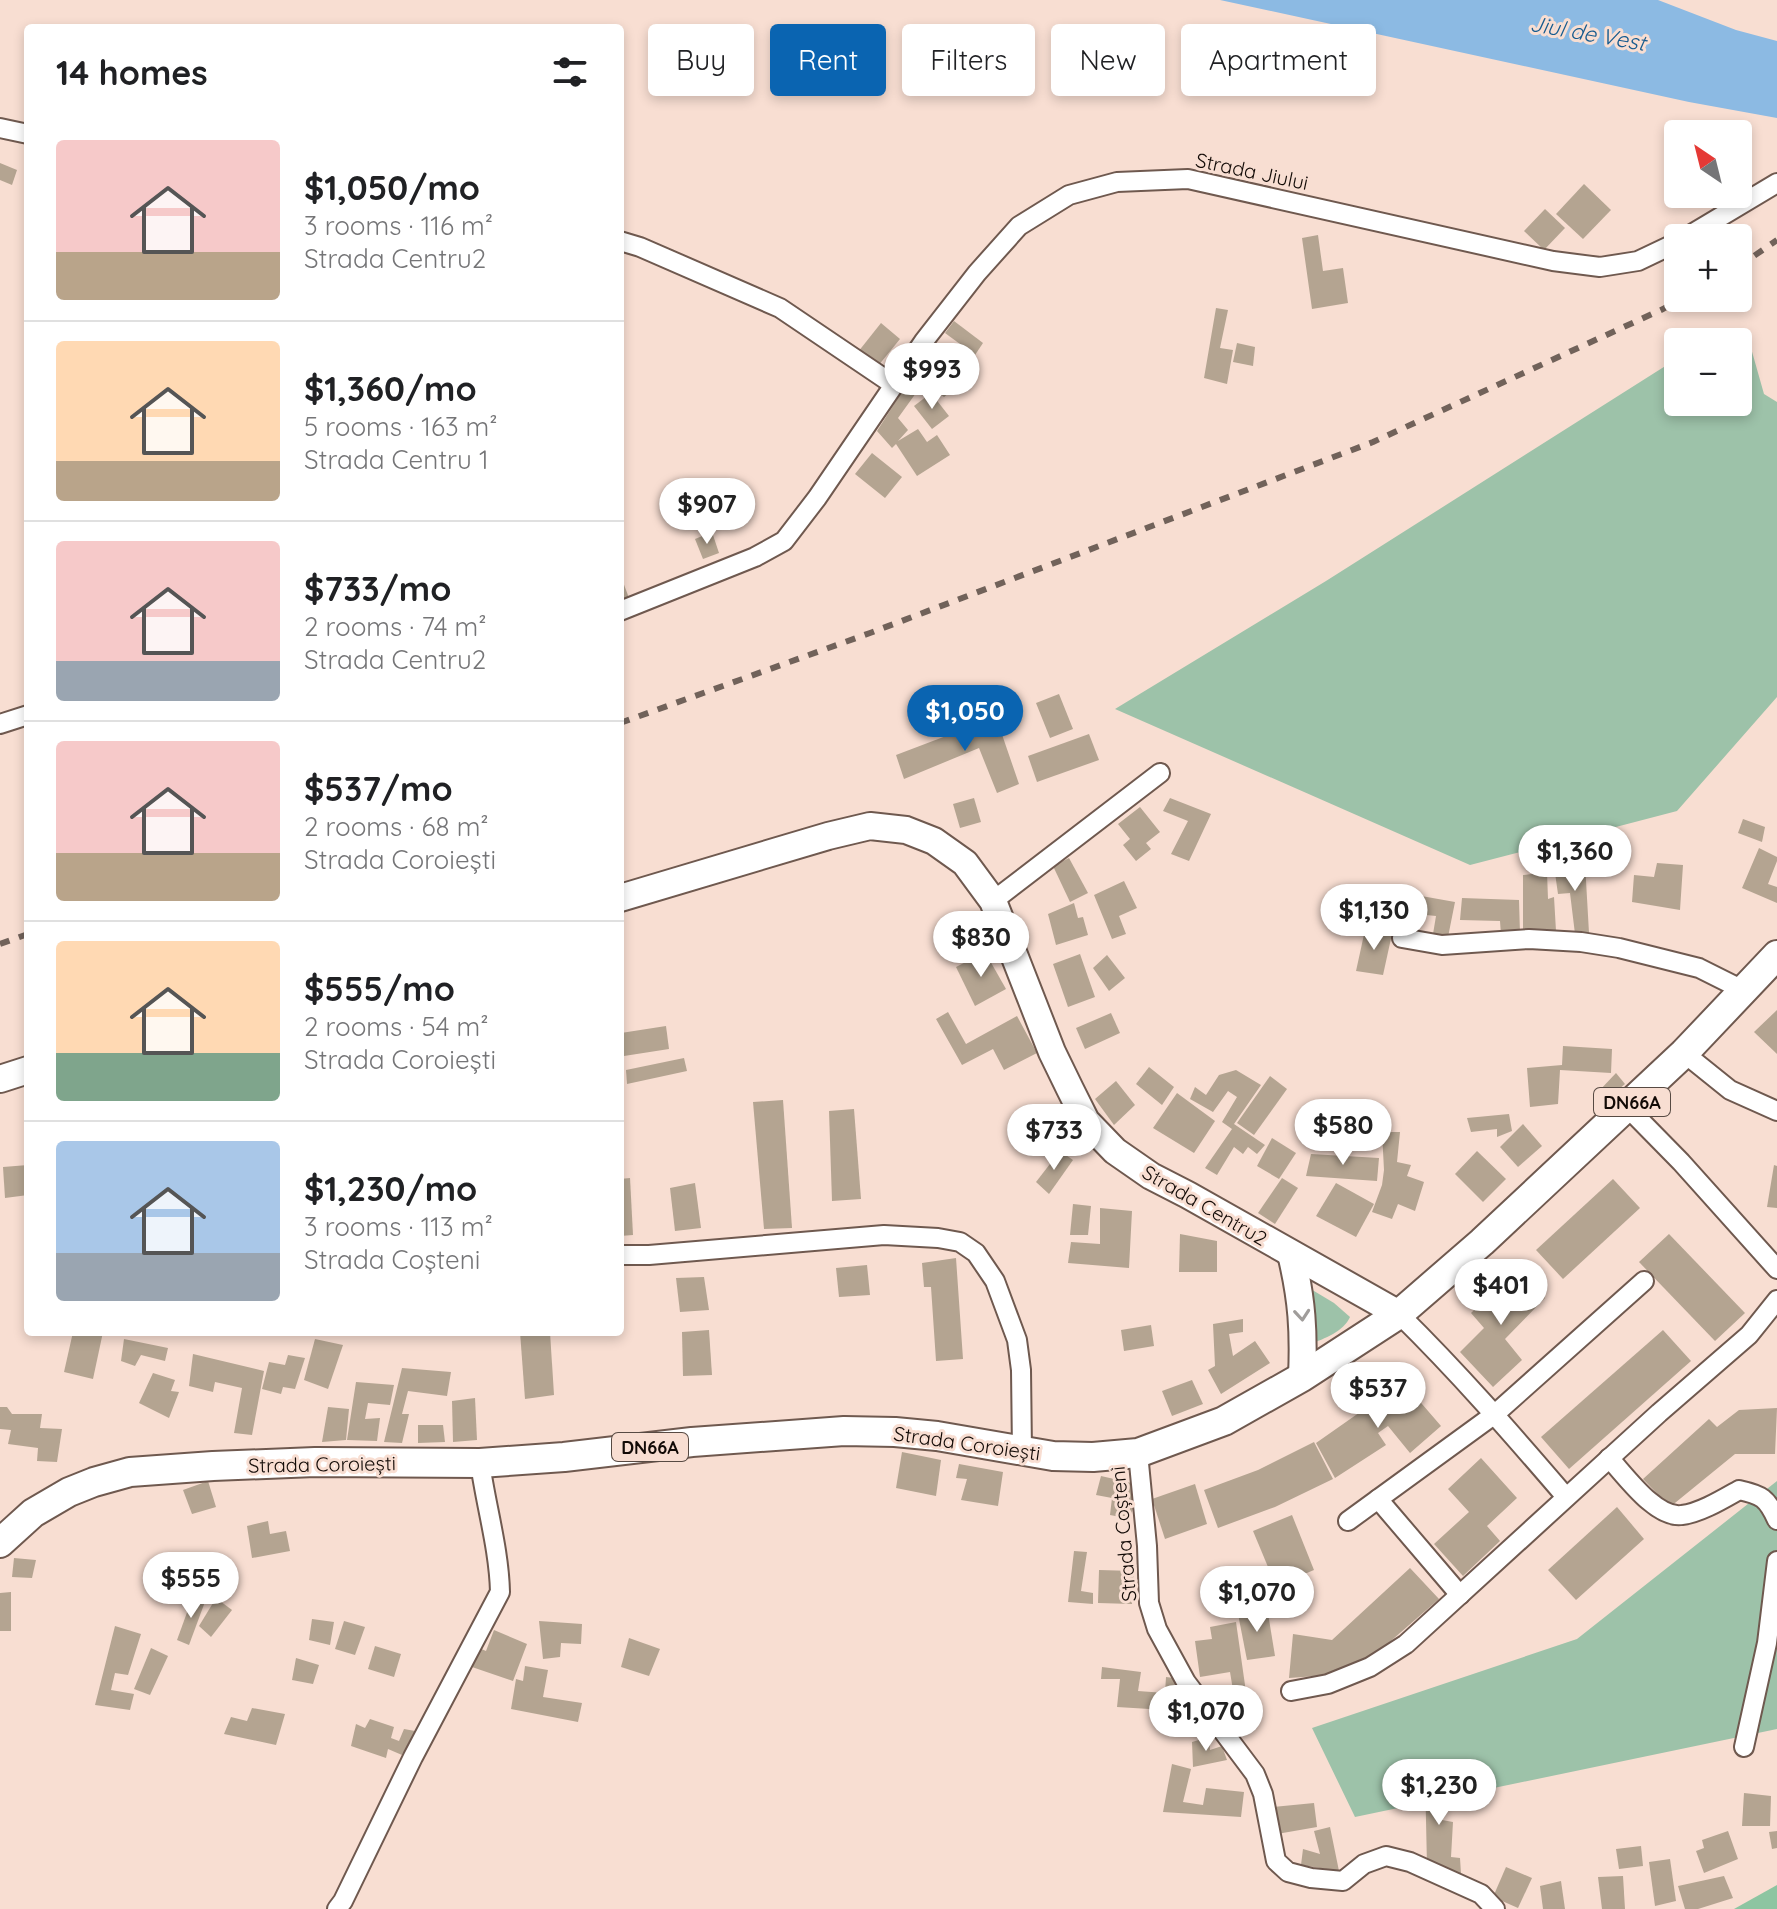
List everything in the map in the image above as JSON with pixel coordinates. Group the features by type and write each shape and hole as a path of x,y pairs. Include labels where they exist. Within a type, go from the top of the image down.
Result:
{"main road":[{"name":"Strada Coroiești","path":"0,1543 33,1513 69,1492 130,1472 315,1462 480,1463 844,1431 937,1436 1053,1456 1093,1457 1138,1453 1224,1421 1302,1377 1399,1314 1492,1233 1684,1053 1777,955"}],"street":[{"path":"0,128 24,133"},
{"name":"Strada Jiului","path":"624,609 755,557 784,541 924,341 977,273 1019,226 1069,195 1117,182 1188,179 1553,261 1600,267 1638,261 1664,249"},
{"path":"1708,224 1777,183"},
{"path":"624,242 780,308 894,385"},
{"path":"0,724 24,716"},
{"path":"993,901 1160,773"},
{"name":"Strada Centru2","path":"624,897 870,826 906,830 934,841 965,863 993,901 1052,1052 1086,1121 1115,1151 1151,1176 1399,1314"},
{"path":"1402,938 1442,945 1529,939 1594,944 1699,968 1743,990"},
{"path":"1684,1053 1730,1090 1777,1111"},
{"path":"0,1079 24,1071"},
{"path":"1627,1107 1777,1269"},
{"path":"624,1255 884,1235 960,1242 976,1253 995,1281 1017,1340 1021,1370 1022,1451"},
{"path":"1291,1254 1300,1289 1304,1335 1302,1377"},
{"path":"1348,1521 1495,1414 1644,1281"},
{"path":"1291,1691 1328,1684 1370,1667 1406,1644 1749,1335 1777,1300"},
{"path":"1399,1314 1495,1414 1566,1497"},
{"name":"Strada Coșteni","path":"1138,1453 1149,1603 1157,1629 1186,1682 1255,1774 1263,1794 1276,1861 1288,1872 1343,1881 1364,1864 1386,1856 1410,1862 1481,1894 1495,1909"},
{"path":"1609,1458 1650,1504 1673,1515 1681,1516 1713,1504 1739,1490 1759,1495 1771,1505 1777,1520"},
{"path":"337,1909 500,1592 499,1563 480,1463"},
{"path":"1378,1499 1460,1595"},
{"path":"1744,1747 1767,1643 1777,1561"}],"green space":[{"path":"1752,352 1764,394 1777,402 1777,697 1677,811 1470,865 1115,709 1326,581 1664,367 1664,416 1752,416"},
{"path":"1309,1288 1350,1317 1338,1330 1310,1344"},
{"path":"1777,1481 1777,1729 1355,1817 1312,1728 1577,1639"},
{"path":"1777,1885 1777,1909 1734,1909"}],"water":[{"name":"Jiul de Vest","path":"1220,0 1658,0 1736,30 1777,41 1777,118 1376,34 1376,24 1330,24"}],"building":[{"path":"0,163 17,170 12,185 0,180"},
{"path":"1584,184 1611,210 1583,239 1556,214"},
{"path":"1545,209 1565,228 1544,250 1524,231"},
{"path":"1318,235 1323,271 1343,268 1348,303 1312,309 1302,238"},
{"path":"1216,308 1228,310 1220,348 1233,350 1227,384 1204,378"},
{"path":"954,321 983,343 975,355 945,333"},
{"path":"881,323 900,339 878,366 858,352"},
{"path":"1237,343 1255,347 1253,366 1233,362"},
{"path":"938,346 957,361 949,369 958,385 944,397 915,371"},
{"path":"907,384 916,393 898,418 908,430 898,441 918,429 927,442 937,435 950,455 917,476 896,444 892,448 877,431"},
{"path":"931,393 949,416 932,429 914,406"},
{"path":"872,453 902,477 885,498 855,474"},
{"path":"712,532 719,553 703,559 695,539"},
{"path":"1059,694 1073,729 1050,738 1036,703"},
{"path":"996,717 1019,784 997,793 979,748 904,779 896,755"},
{"path":"1089,734 1099,760 1037,782 1028,756"},
{"path":"974,798 981,822 960,828 953,804"},
{"path":"1170,798 1211,814 1189,861 1171,854 1188,821 1163,811"},
{"path":"1140,807 1160,832 1146,843 1151,849 1136,861 1123,845 1130,839 1118,824"},
{"path":"1743,819 1765,827 1762,842 1738,833"},
{"path":"1759,848 1777,857 1768,884 1777,887 1777,903 1742,888"},
{"path":"1069,858 1088,893 1070,902 1053,866"},
{"path":"1585,863 1589,933 1575,934 1570,893 1558,894 1554,866"},
{"path":"1657,863 1683,865 1680,910 1632,902 1634,875 1654,877"},
{"path":"1547,872 1548,899 1554,897 1556,931 1523,932 1523,875"},
{"path":"1124,881 1137,908 1119,916 1126,934 1112,939 1094,895"},
{"path":"1347,889 1376,902 1369,920 1339,908"},
{"path":"1399,892 1455,902 1448,937 1433,934 1436,916 1397,912"},
{"path":"1462,898 1519,900 1520,934 1501,935 1500,921 1460,920"},
{"path":"1074,903 1078,918 1083,917 1088,935 1056,945 1048,914"},
{"path":"1365,930 1392,934 1383,975 1356,971"},
{"path":"985,952 1006,989 975,1006 956,967"},
{"path":"1080,954 1095,997 1068,1007 1053,964"},
{"path":"1107,955 1125,978 1109,991 1093,968"},
{"path":"1777,1010 1777,1054 1754,1032"},
{"path":"948,1012 966,1044 1017,1016 1037,1053 1004,1070 993,1049 962,1065 936,1019"},
{"path":"1111,1013 1120,1033 1085,1049 1076,1028"},
{"path":"666,1026 669,1049 624,1056 624,1033"},
{"path":"1563,1046 1612,1049 1611,1073 1560,1070 1558,1104 1530,1107 1527,1068 1562,1065"},
{"path":"684,1058 687,1071 627,1084 626,1070"},
{"path":"1149,1067 1174,1087 1162,1105 1136,1084"},
{"path":"1236,1070 1261,1085 1234,1124 1265,1145 1257,1154 1248,1147 1243,1154 1234,1147 1217,1175 1205,1168 1232,1129 1222,1122 1237,1097 1228,1091 1213,1112 1190,1099 1195,1087 1206,1095 1219,1075"},
{"path":"1616,1073 1625,1084 1606,1100 1598,1092"},
{"path":"1270,1076 1287,1089 1254,1135 1237,1123"},
{"path":"1116,1081 1135,1105 1114,1125 1095,1099"},
{"path":"1177,1093 1215,1121 1194,1153 1153,1128"},
{"path":"783,1100 792,1228 764,1229 753,1102"},
{"path":"1037,1106 1045,1120 1050,1118 1056,1121 1060,1131 1056,1138 1032,1156 1011,1127"},
{"path":"854,1109 861,1199 832,1201 829,1111"},
{"path":"1509,1114 1512,1131 1497,1137 1497,1129 1471,1132 1467,1118"},
{"path":"1523,1124 1542,1146 1518,1167 1500,1147"},
{"path":"1382,1132 1400,1132 1397,1162 1411,1165 1407,1176 1424,1182 1415,1211 1398,1204 1392,1219 1372,1212 1384,1170"},
{"path":"1272,1138 1296,1153 1279,1179 1257,1166"},
{"path":"1060,1151 1073,1160 1049,1194 1036,1182"},
{"path":"1477,1151 1506,1179 1483,1202 1455,1174"},
{"path":"1311,1154 1379,1158 1377,1181 1306,1176"},
{"path":"24,1165 24,1196 5,1198 3,1167"},
{"path":"1774,1165 1777,1166 1777,1208 1767,1207"},
{"path":"630,1178 633,1235 624,1236 624,1179"},
{"path":"1282,1178 1298,1188 1275,1224 1258,1213"},
{"path":"1613,1179 1640,1208 1563,1279 1536,1250"},
{"path":"695,1183 701,1228 675,1231 670,1188"},
{"path":"1336,1183 1374,1204 1356,1237 1316,1216"},
{"path":"1073,1204 1091,1206 1088,1235 1070,1235"},
{"path":"1100,1208 1132,1211 1129,1268 1068,1263 1071,1242 1100,1244"},
{"path":"1180,1234 1217,1241 1217,1272 1179,1272"},
{"path":"1669,1234 1745,1313 1715,1341 1639,1262"},
{"path":"956,1258 963,1359 936,1361 931,1287 924,1287 922,1263"},
{"path":"867,1265 870,1295 839,1297 836,1268"},
{"path":"1518,1268 1545,1298 1505,1339 1522,1360 1493,1387 1460,1352 1484,1328 1471,1313"},
{"path":"704,1277 709,1310 680,1312 676,1278"},
{"path":"1243,1319 1243,1332 1229,1334 1233,1356 1255,1341 1270,1363 1221,1394 1208,1370 1215,1366 1213,1324"},
{"path":"1151,1325 1154,1346 1124,1351 1121,1330"},
{"path":"709,1330 712,1375 683,1376 682,1332"},
{"path":"1663,1330 1691,1361 1569,1469 1541,1437"},
{"path":"72,1336 102,1336 93,1379 64,1372"},
{"path":"520,1336 550,1336 554,1395 525,1399"},
{"path":"124,1339 168,1348 165,1361 141,1355 135,1366 121,1361"},
{"path":"315,1339 343,1345 328,1389 304,1380"},
{"path":"193,1354 264,1371 252,1435 234,1433 242,1388 215,1382 213,1392 189,1386"},
{"path":"288,1355 305,1358 295,1389 283,1387 281,1394 262,1389 269,1362 285,1365"},
{"path":"402,1368 451,1372 447,1396 408,1391 402,1414 409,1414 402,1443 384,1442"},
{"path":"153,1373 175,1380 171,1391 179,1392 169,1418 139,1403"},
{"path":"1192,1380 1203,1404 1172,1416 1162,1391"},
{"path":"356,1382 394,1385 390,1405 368,1403 365,1419 380,1418 377,1441 347,1440"},
{"path":"1403,1382 1441,1426 1410,1453 1388,1426 1378,1433 1386,1445 1335,1478 1316,1443"},
{"path":"475,1398 477,1440 453,1442 452,1401"},
{"path":"0,1407 7,1407 12,1414 42,1414 40,1428 62,1429 57,1462 37,1461 38,1448 8,1444 11,1430 0,1429"},
{"path":"328,1407 349,1409 346,1440 322,1442"},
{"path":"1777,1408 1775,1454 1735,1454 1670,1507 1643,1479 1709,1419 1717,1427 1739,1410"},
{"path":"418,1425 443,1425 445,1442 418,1443"},
{"path":"1314,1442 1333,1479 1275,1507 1218,1528 1204,1490 1258,1470"},
{"path":"902,1452 941,1460 936,1496 896,1488"},
{"path":"1481,1458 1517,1498 1487,1526 1500,1541 1463,1576 1434,1544 1469,1512 1448,1489"},
{"path":"959,1464 1003,1472 998,1506 961,1500 967,1479 956,1478"},
{"path":"1101,1476 1136,1484 1131,1519 1110,1515 1112,1498 1096,1495"},
{"path":"208,1481 216,1507 192,1514 183,1490"},
{"path":"1195,1484 1207,1524 1165,1539 1152,1499"},
{"path":"1617,1507 1644,1539 1576,1600 1548,1570"},
{"path":"1292,1515 1314,1570 1276,1586 1253,1531"},
{"path":"268,1521 270,1534 286,1531 290,1551 252,1558 247,1526"},
{"path":"1074,1551 1087,1552 1081,1591 1093,1593 1093,1604 1068,1602"},
{"path":"199,1554 223,1555 221,1572 228,1571 226,1587 196,1588"},
{"path":"14,1558 36,1560 32,1578 12,1577"},
{"path":"1410,1568 1439,1599 1370,1659 1331,1675 1289,1678 1293,1634 1332,1640"},
{"path":"1099,1570 1134,1571 1132,1604 1098,1603"},
{"path":"11,1592 11,1631 0,1631 0,1593"},
{"path":"193,1596 206,1599 189,1645 177,1640"},
{"path":"216,1598 232,1610 211,1637 199,1626"},
{"path":"1267,1607 1275,1656 1247,1660 1238,1614"},
{"path":"312,1619 334,1622 330,1645 309,1640"},
{"path":"344,1621 365,1627 355,1655 335,1649"},
{"path":"539,1621 582,1624 581,1644 561,1643 560,1657 543,1659"},
{"path":"1236,1622 1248,1706 1216,1712 1213,1701 1234,1696 1230,1672 1200,1677 1195,1641 1212,1639 1210,1627"},
{"path":"115,1626 141,1634 128,1675 115,1673 111,1690 134,1694 130,1710 95,1705"},
{"path":"494,1630 527,1644 513,1681 472,1667 479,1648 486,1651"},
{"path":"629,1638 660,1649 649,1676 621,1667"},
{"path":"375,1646 401,1654 394,1677 368,1669"},
{"path":"151,1648 168,1656 150,1695 134,1689"},
{"path":"296,1658 319,1665 313,1684 292,1680"},
{"path":"525,1666 548,1670 543,1697 582,1703 578,1722 511,1709 516,1679 523,1681"},
{"path":"1102,1667 1141,1672 1138,1691 1165,1693 1166,1677 1182,1679 1182,1711 1117,1707 1120,1679 1101,1679"},
{"path":"252,1708 285,1714 276,1745 224,1734 231,1717 247,1721"},
{"path":"370,1719 394,1727 391,1738 399,1741 404,1729 415,1731 402,1755 388,1749 386,1758 351,1746 356,1724 365,1728"},
{"path":"1209,1737 1210,1750 1222,1746 1227,1760 1193,1767 1192,1742"},
{"path":"1172,1764 1191,1769 1183,1802 1203,1805 1206,1788 1244,1792 1241,1817 1163,1812"},
{"path":"1446,1770 1442,1820 1453,1822 1451,1857 1460,1858 1461,1874 1444,1874 1444,1867 1427,1866 1425,1775"},
{"path":"1744,1793 1771,1796 1770,1826 1742,1826"},
{"path":"1314,1803 1317,1827 1277,1834 1273,1807"},
{"path":"1330,1827 1339,1871 1301,1865 1303,1849 1320,1854 1314,1831"},
{"path":"1728,1831 1738,1859 1704,1873 1696,1851 1704,1848 1702,1840"},
{"path":"1777,1831 1777,1848 1772,1849 1769,1832"},
{"path":"1641,1846 1643,1866 1619,1869 1616,1849"},
{"path":"1670,1859 1676,1901 1655,1906 1649,1862"},
{"path":"1506,1867 1532,1878 1518,1908 1493,1897"},
{"path":"1623,1876 1625,1909 1602,1909 1598,1877"},
{"path":"1724,1876 1733,1898 1698,1909 1685,1909 1678,1886"},
{"path":"1561,1881 1565,1909 1543,1909 1540,1886"}],"railway":[{"path":"1752,257 1777,240"},
{"path":"624,722 870,633 1373,442 1664,308"},
{"path":"0,944 24,935"}]}
